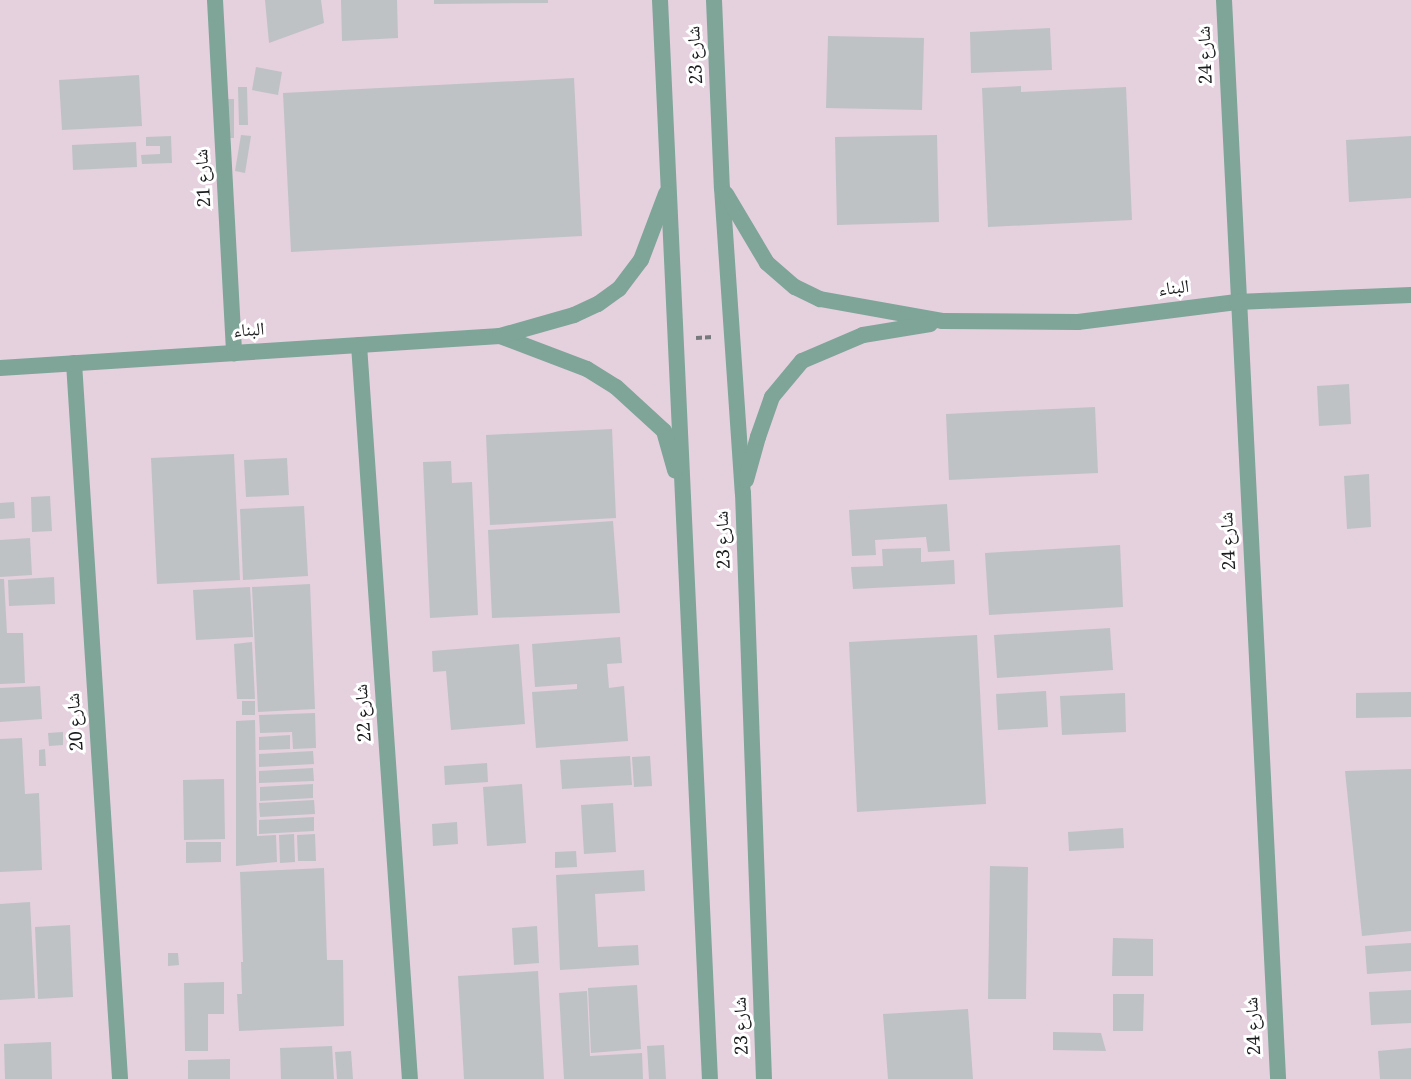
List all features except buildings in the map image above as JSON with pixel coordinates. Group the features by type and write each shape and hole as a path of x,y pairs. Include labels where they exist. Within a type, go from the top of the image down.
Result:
{"street":[{"name":"شارع 21","path":"215,0 234,353"},
{"name":"شارع 23","path":"660,0 710,1079"},
{"name":"شارع 23","path":"714,0 722,188 743,493 764,1079"},
{"name":"شارع 24","path":"1224,0 1237,302 1278,1079"},
{"name":"البناء","path":"0,368 500,336 574,315 598,304 619,289 641,260 668,188"},
{"name":"البناء","path":"722,188 767,263 795,287 820,299 942,321 1078,322 1237,302 1411,296"},
{"name":"البناء","path":"743,493 758,437 772,397 802,361 863,335 942,321"},
{"name":"البناء","path":"500,336 587,369 616,387 640,406 664,431 683,496"},
{"name":"شارع 22","path":"359,345 410,1079"},
{"name":"شارع 20","path":"74,363 120,1079"}],"path":[{"path":"677,339 732,337"}],"shaded area":[{"path":"0,0 1411,0 1411,1079 0,1079"}]}
